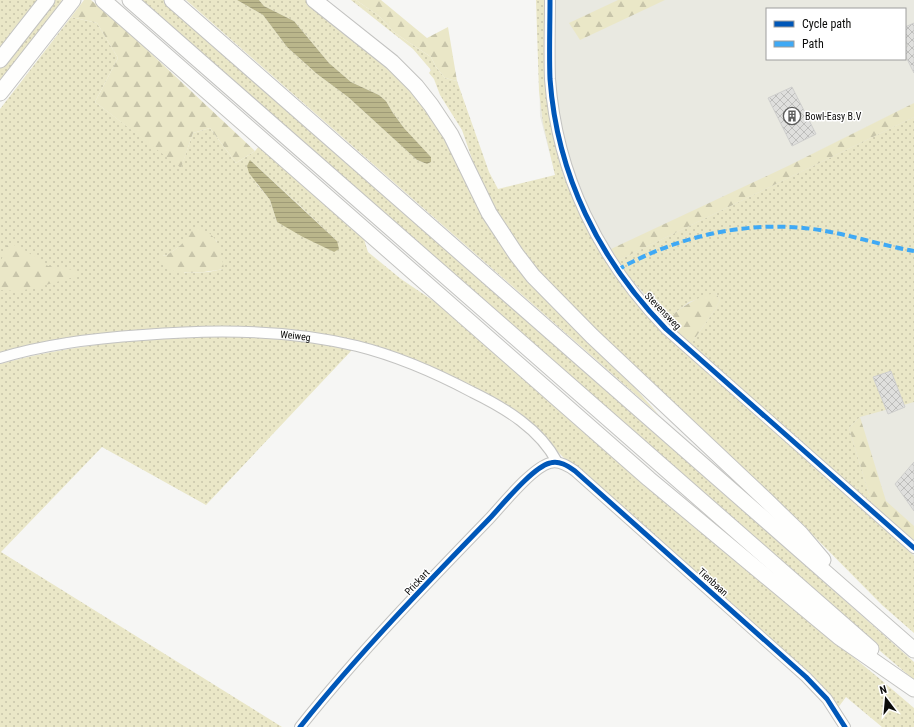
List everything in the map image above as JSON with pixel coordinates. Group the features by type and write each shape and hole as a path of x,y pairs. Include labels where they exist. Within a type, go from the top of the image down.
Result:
{"highway":[{"path":"0,60 47,0"},
{"path":"103,0 649,478 838,637 914,688"},
{"path":"130,0 914,688"},
{"path":"172,0 914,650"},
{"path":"314,0 392,62 416,86 431,105 450,135 493,219 516,254 533,276 592,336 801,534 862,604"},
{"path":"0,93 70,3"}],"street":[{"name":"Stevensweg","path":"550,0 550,77 556,122 562,151 572,183 587,219 621,277 666,329 914,548"},
{"name":"Weiweg","path":"0,358 60,344 165,333 221,331 268,332 329,340 359,347 400,360 461,386 493,402 518,419 534,433 551,450 557,462"},
{"name":"Prickart","path":"300,727 386,629 515,491 540,468 550,463 557,462"},
{"name":"Tienbaan","path":"557,462 575,471 815,685 827,699 845,727"}],"shaded area":[{"path":"237,0 259,0 264,6 294,21 329,63 351,82 379,95 386,101 404,128 431,157 431,162 427,164 417,160 348,97 317,74 287,47 263,15"},
{"path":"538,0 914,0 914,568 629,311 557,182 540,116"},
{"path":"250,160 337,241 339,249 334,252 277,222 270,200 249,173 247,166"}],"green space":[{"path":"0,0 37,0 0,47"},
{"path":"53,0 62,1 37,34 0,89 0,68"},
{"path":"84,0 91,0 142,45 255,151 236,163 210,128 193,133 181,168 95,102 118,58 97,23 71,17"},
{"path":"142,0 168,0 914,662 914,680 837,614"},
{"path":"186,0 237,0 263,15 287,47 317,74 348,97 417,160 427,164 431,162 431,157 404,128 386,101 379,95 351,82 329,63 294,21 264,6 259,0 306,0 391,68 421,96 521,271 550,305 628,380 659,415"},
{"path":"351,0 356,0 379,16 395,33 431,57 436,67 445,78 457,81 489,172 498,189 555,175 543,123 539,91 536,0 544,0 547,90 550,122 562,172 574,202 613,274 670,338 914,556 914,633 882,605 794,516 626,360 531,264 481,185 462,130 440,95 434,79 429,73 431,70 413,49"},
{"path":"356,0 381,0 427,38 448,27 457,81 445,78 436,67 431,57 395,33 379,16"},
{"path":"618,0 665,0 580,40 569,23"},
{"path":"71,17 97,23 118,58 95,102 181,167 193,133 210,128 236,163 255,151 259,146 362,233 368,252 401,279 456,316 644,483 914,708 914,727 882,727 846,697 837,709 513,411 395,356 232,327 0,355 0,109","holes":["250,160 337,241 334,252 277,222 270,200 257,184","189,237 216,240 223,269 208,272 185,273 162,255 166,256 184,243"]},
{"path":"914,103 914,117 617,261 611,249 788,166"},
{"path":"914,117 914,402 860,417 849,428 872,504 691,344 720,300 716,293 689,302 667,319 617,261"},
{"path":"196,228 204,230 210,234 217,242 224,269 207,272 186,273 168,269 162,264 158,256 166,256 177,248 184,242 191,230"},
{"path":"10,243 26,251 48,266 74,270 76,274 74,277 35,288 18,291 0,290 2,256 4,250"},
{"path":"716,293 720,300 691,344 667,319 696,299"},
{"path":"232,336 317,342 352,350 206,505 102,447 1,552 282,727 0,727 0,364 57,351 115,342"},
{"path":"860,417 886,501 914,526 914,540 872,504 849,428"}],"building":[{"path":"914,23 914,73 906,57 906,47 908,46 906,42 906,27"},
{"name":"Bowl-Easy B.V","path":"792,87 816,134 792,146 768,98"},
{"path":"891,371 905,407 888,414 873,377"},
{"path":"914,462 914,511 895,484"}],"marked path":[{"path":"617,270 666,247 718,232 744,228 771,227 825,231 914,251"}],"cycle path":[{"path":"550,0 550,79 554,114 562,149 572,182 586,214 602,245 621,274 642,302 666,329 914,548"},
{"path":"300,727 369,646 518,487 535,471 553,462 563,464 575,471 806,677 827,699 845,727"}],"place":[{"name":"Bowl-Easy B.V","path":"792,116"}]}
